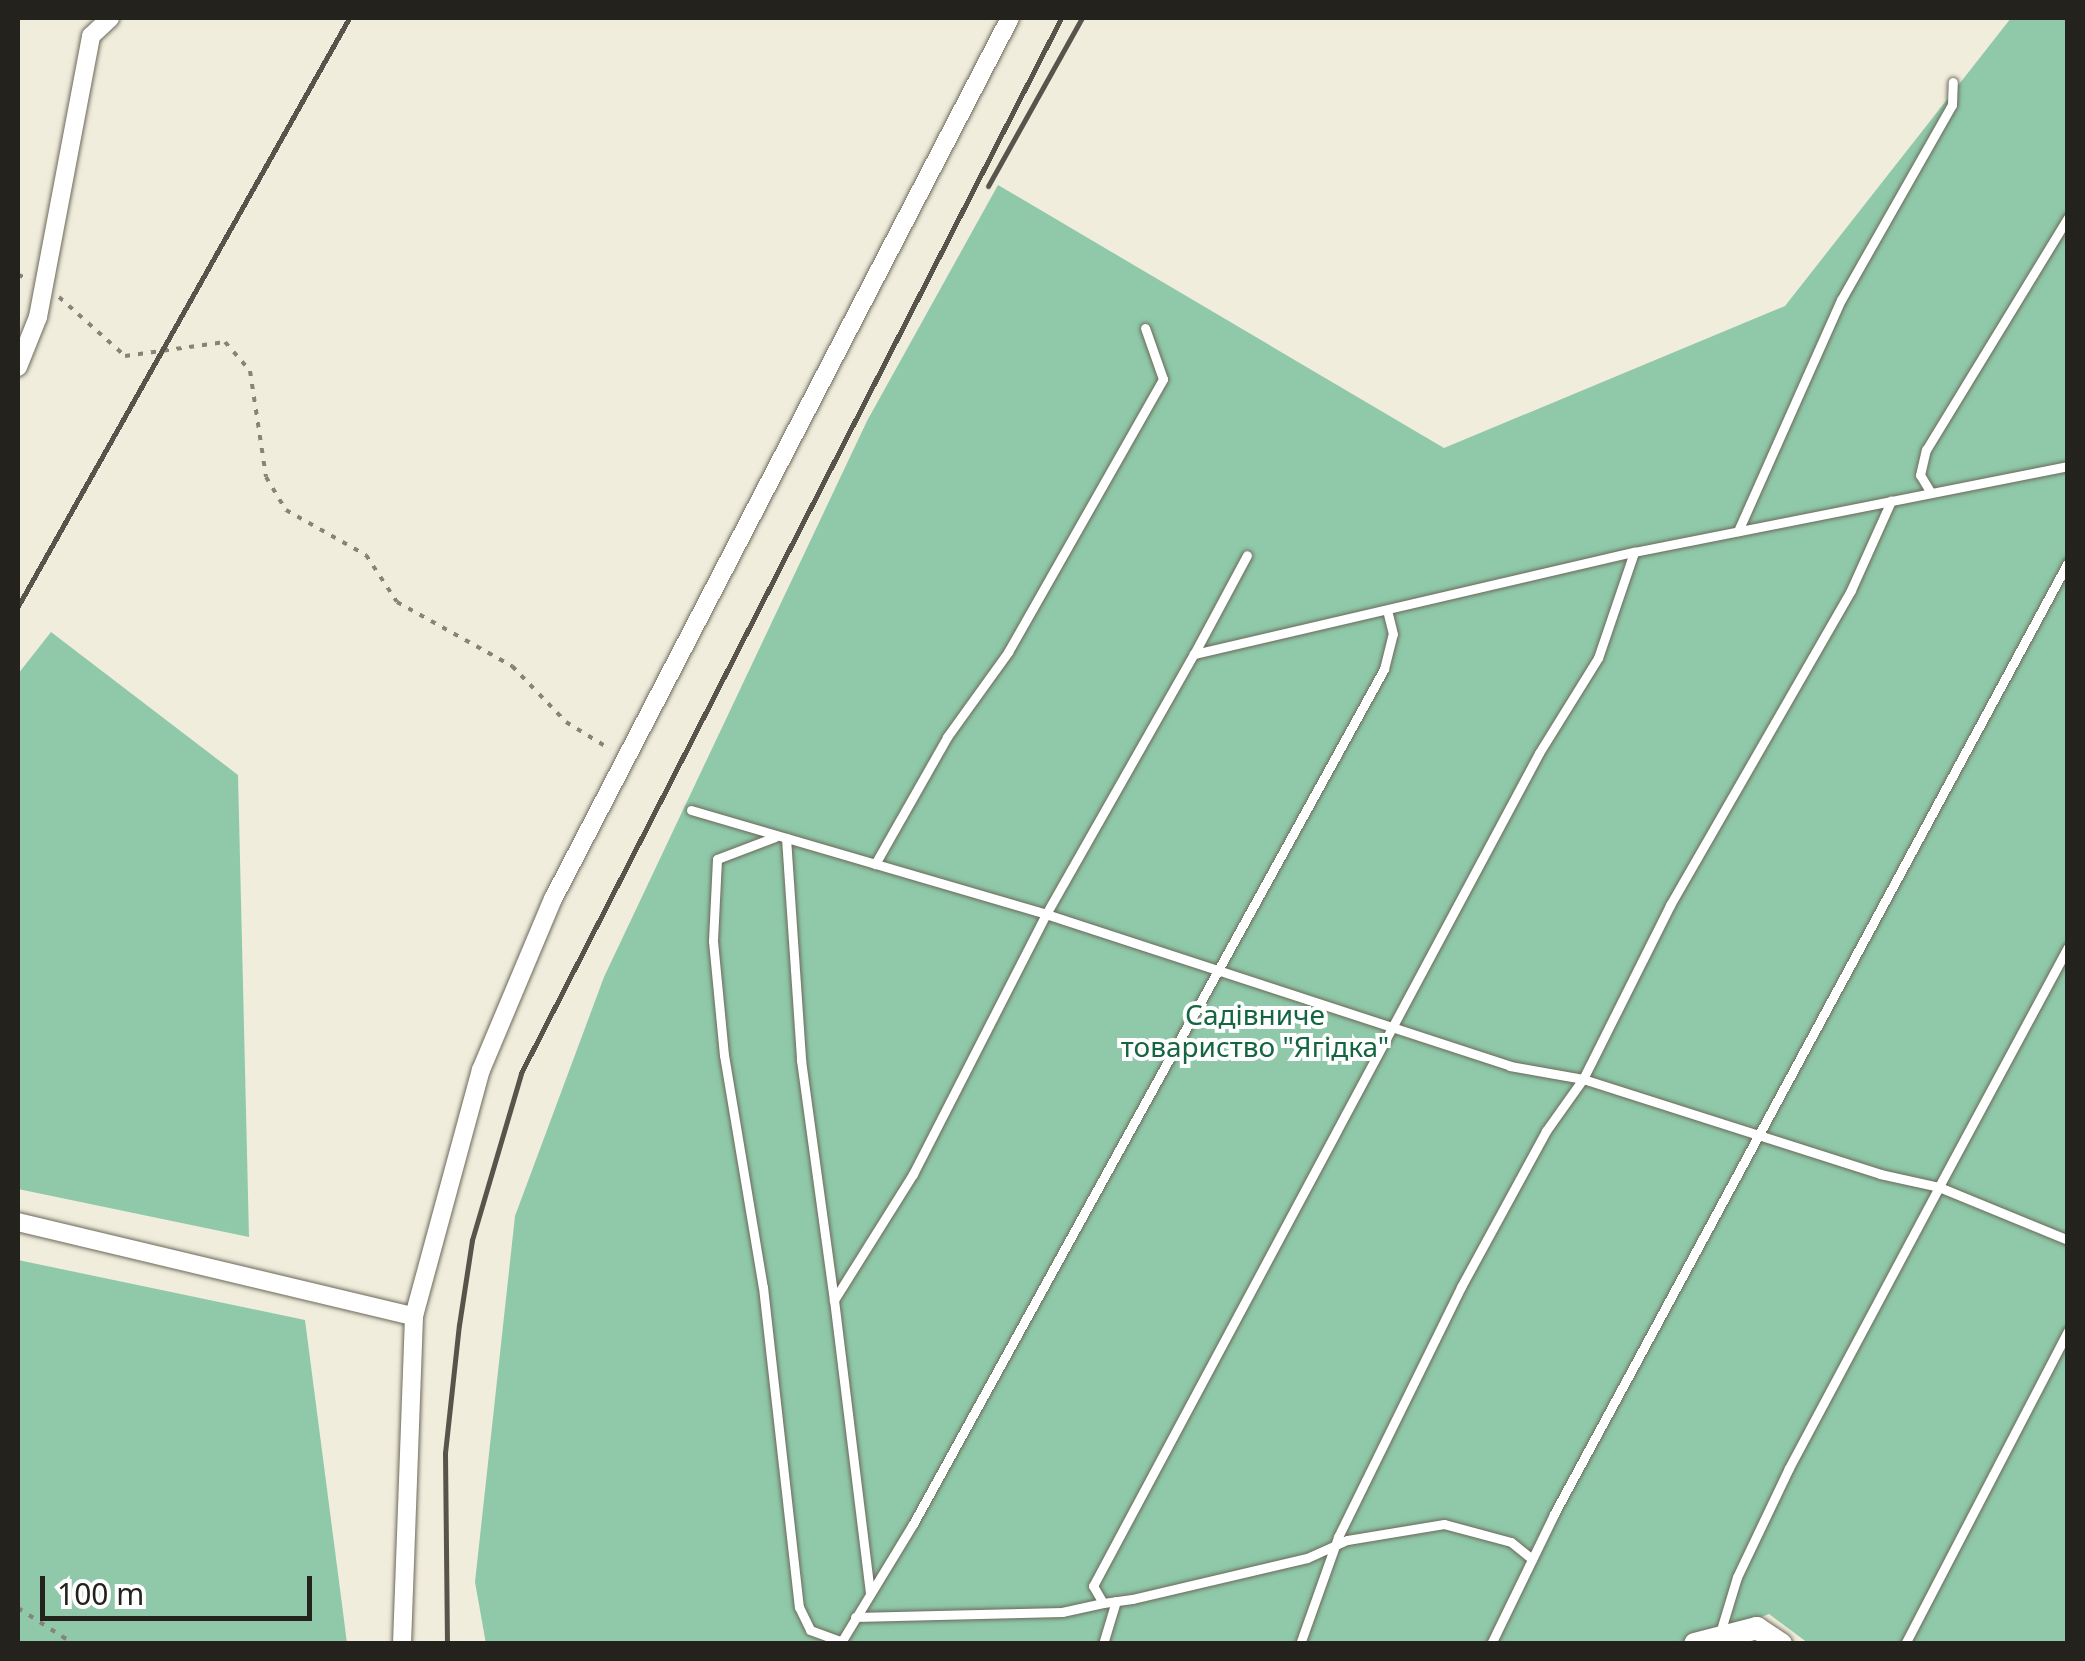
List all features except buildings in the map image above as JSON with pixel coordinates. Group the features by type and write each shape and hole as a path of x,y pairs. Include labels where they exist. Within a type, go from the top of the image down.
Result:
{"street":[{"path":"18,367 44,284 91,36 110,18"},
{"path":"402,1644 414,1316 481,1070 553,898 1010,18"},
{"path":"18,1222 414,1316"},
{"path":"1695,1644 1720,1633 1757,1628 1781,1644"}],"lane":[{"path":"1738,532 1841,300 1952,105 1952,82"},
{"path":"1932,493 1920,475 1926,450 2068,216"},
{"path":"875,864 947,736 1008,652 1163,379 1145,328"},
{"path":"1194,654 1388,614 1634,552 2068,466"},
{"path":"1300,1644 1338,1536 1461,1287 1546,1131 1584,1079 1670,905 1850,590 1891,501"},
{"path":"1103,1603 1092,1586 1391,1028 1598,658 1634,552"},
{"path":"834,1300 913,1174 1046,914 1247,555"},
{"path":"1491,1644 1532,1559 1758,1134 2068,562"},
{"path":"782,837 717,859 713,941 724,1055 763,1287 799,1607 810,1630 840,1642 1384,669 1392,634 1388,614"},
{"path":"692,810 1046,914 1510,1066 1584,1079 1939,1186 2068,1240"},
{"path":"782,837 801,1060 870,1593"},
{"path":"1720,1633 1738,1576 1789,1468 2068,947"},
{"path":"1905,1644 2068,1331"},
{"path":"855,1617 1062,1612 1306,1558 1348,1540 1444,1524 1511,1542 1532,1559"},
{"path":"1104,1644 1116,1602"}],"path":[{"path":"44,284 126,356 225,342 250,371 266,476 286,510 366,554 397,602 512,666 566,722 603,741 622,764"},
{"path":"18,1608 74,1644"}],"green space":[{"name":"Садівниче товариство \"Ягідка\"","path":"2011,18 2067,18 2067,1643 1808,1643 1769,1614 1695,1644 486,1644 475,1582 515,1216 604,977 867,421 998,185 1444,448 1785,306"},
{"path":"51,632 238,775 249,1237 18,1189 18,674"},
{"path":"18,1260 305,1320 347,1643 18,1643"}],"railway":[{"path":"18,606 349,18"},
{"path":"447,1644 445,1453 459,1325 472,1240 521,1073 1061,18"},
{"path":"988,186 1082,18"}]}
